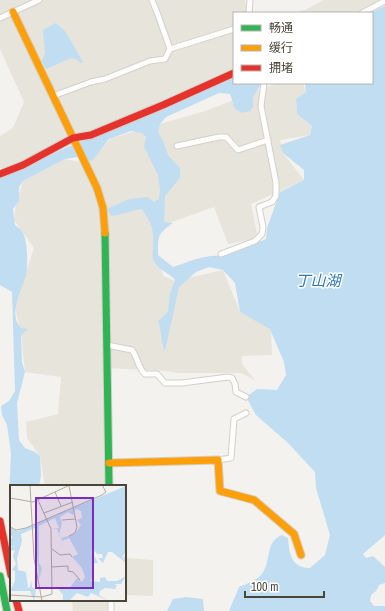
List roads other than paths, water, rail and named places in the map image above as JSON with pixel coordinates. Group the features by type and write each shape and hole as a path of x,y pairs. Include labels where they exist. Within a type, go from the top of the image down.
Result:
{"street":[{"path":"0,18 38,0"},
{"path":"53,96 91,82 104,79 150,61 165,59 170,49 152,0"},
{"path":"249,12 250,0"},
{"path":"364,12 385,1"},
{"path":"13,12 97,188 103,208 105,239 109,485"},
{"path":"170,49 233,29"},
{"path":"0,174 23,165 73,138 91,135 233,73"},
{"path":"221,254 254,241 262,234 263,227 259,207 272,202 276,196 276,183 261,106 264,84"},
{"path":"177,146 226,137 238,150 268,140"},
{"path":"107,345 132,350 141,371 145,374 157,374 165,383 182,383 228,377 232,378 235,384 236,392 246,397"},
{"path":"109,463 218,460 231,458 234,419 246,413"},
{"path":"218,460 220,491 254,500 294,534 301,555"},
{"path":"0,521 10,569"},
{"path":"0,576 7,611"},
{"path":"16,601 18,611"}],"water":[{"name":"丁山湖","path":"385,6 385,535 363,554 366,558 373,556 385,567 385,583 379,585 376,591 371,595 370,601 374,606 385,606 385,611 229,611 239,587 261,575 266,565 270,548 276,538 282,535 288,538 292,559 299,565 310,568 325,555 330,535 316,488 315,472 288,443 256,415 246,397 257,389 277,390 286,375 284,362 270,329 240,312 235,283 223,270 209,267 196,272 179,287 165,351 158,321 168,312 170,294 175,280 157,266 153,259 152,227 142,209 111,216 107,209 129,199 148,197 154,202 159,199 160,190 158,175 144,147 146,137 142,133 131,131 109,139 92,161 78,157 65,159 23,181 19,187 19,201 13,209 15,225 24,235 27,260 26,276 16,310 17,323 21,328 28,329 21,335 22,362 25,372 17,403 19,440 25,448 40,456 41,475 39,485 10,485 10,498 9,496 11,453 7,425 2,415 1,406 9,401 15,391 12,292 0,285 0,179 72,145 103,133 131,117 160,111 180,99 233,76 233,84 261,84 253,97 253,107 250,111 242,113 235,109 230,94 219,93 166,117 160,124 158,132 168,155 180,168 180,178 165,196 164,222 173,223 161,233 158,244 158,255 173,267 203,257 221,256 266,239 267,228 280,192 304,180 304,170 283,153 280,145 310,135 312,126 297,114 296,99 306,92 305,84 373,84 373,12 371,12"},
{"path":"56,23 65,31 83,62 81,63 76,59 71,58 46,69 42,61 45,53 43,30"},
{"path":"186,597 203,599 204,611 167,611 173,599"}]}
